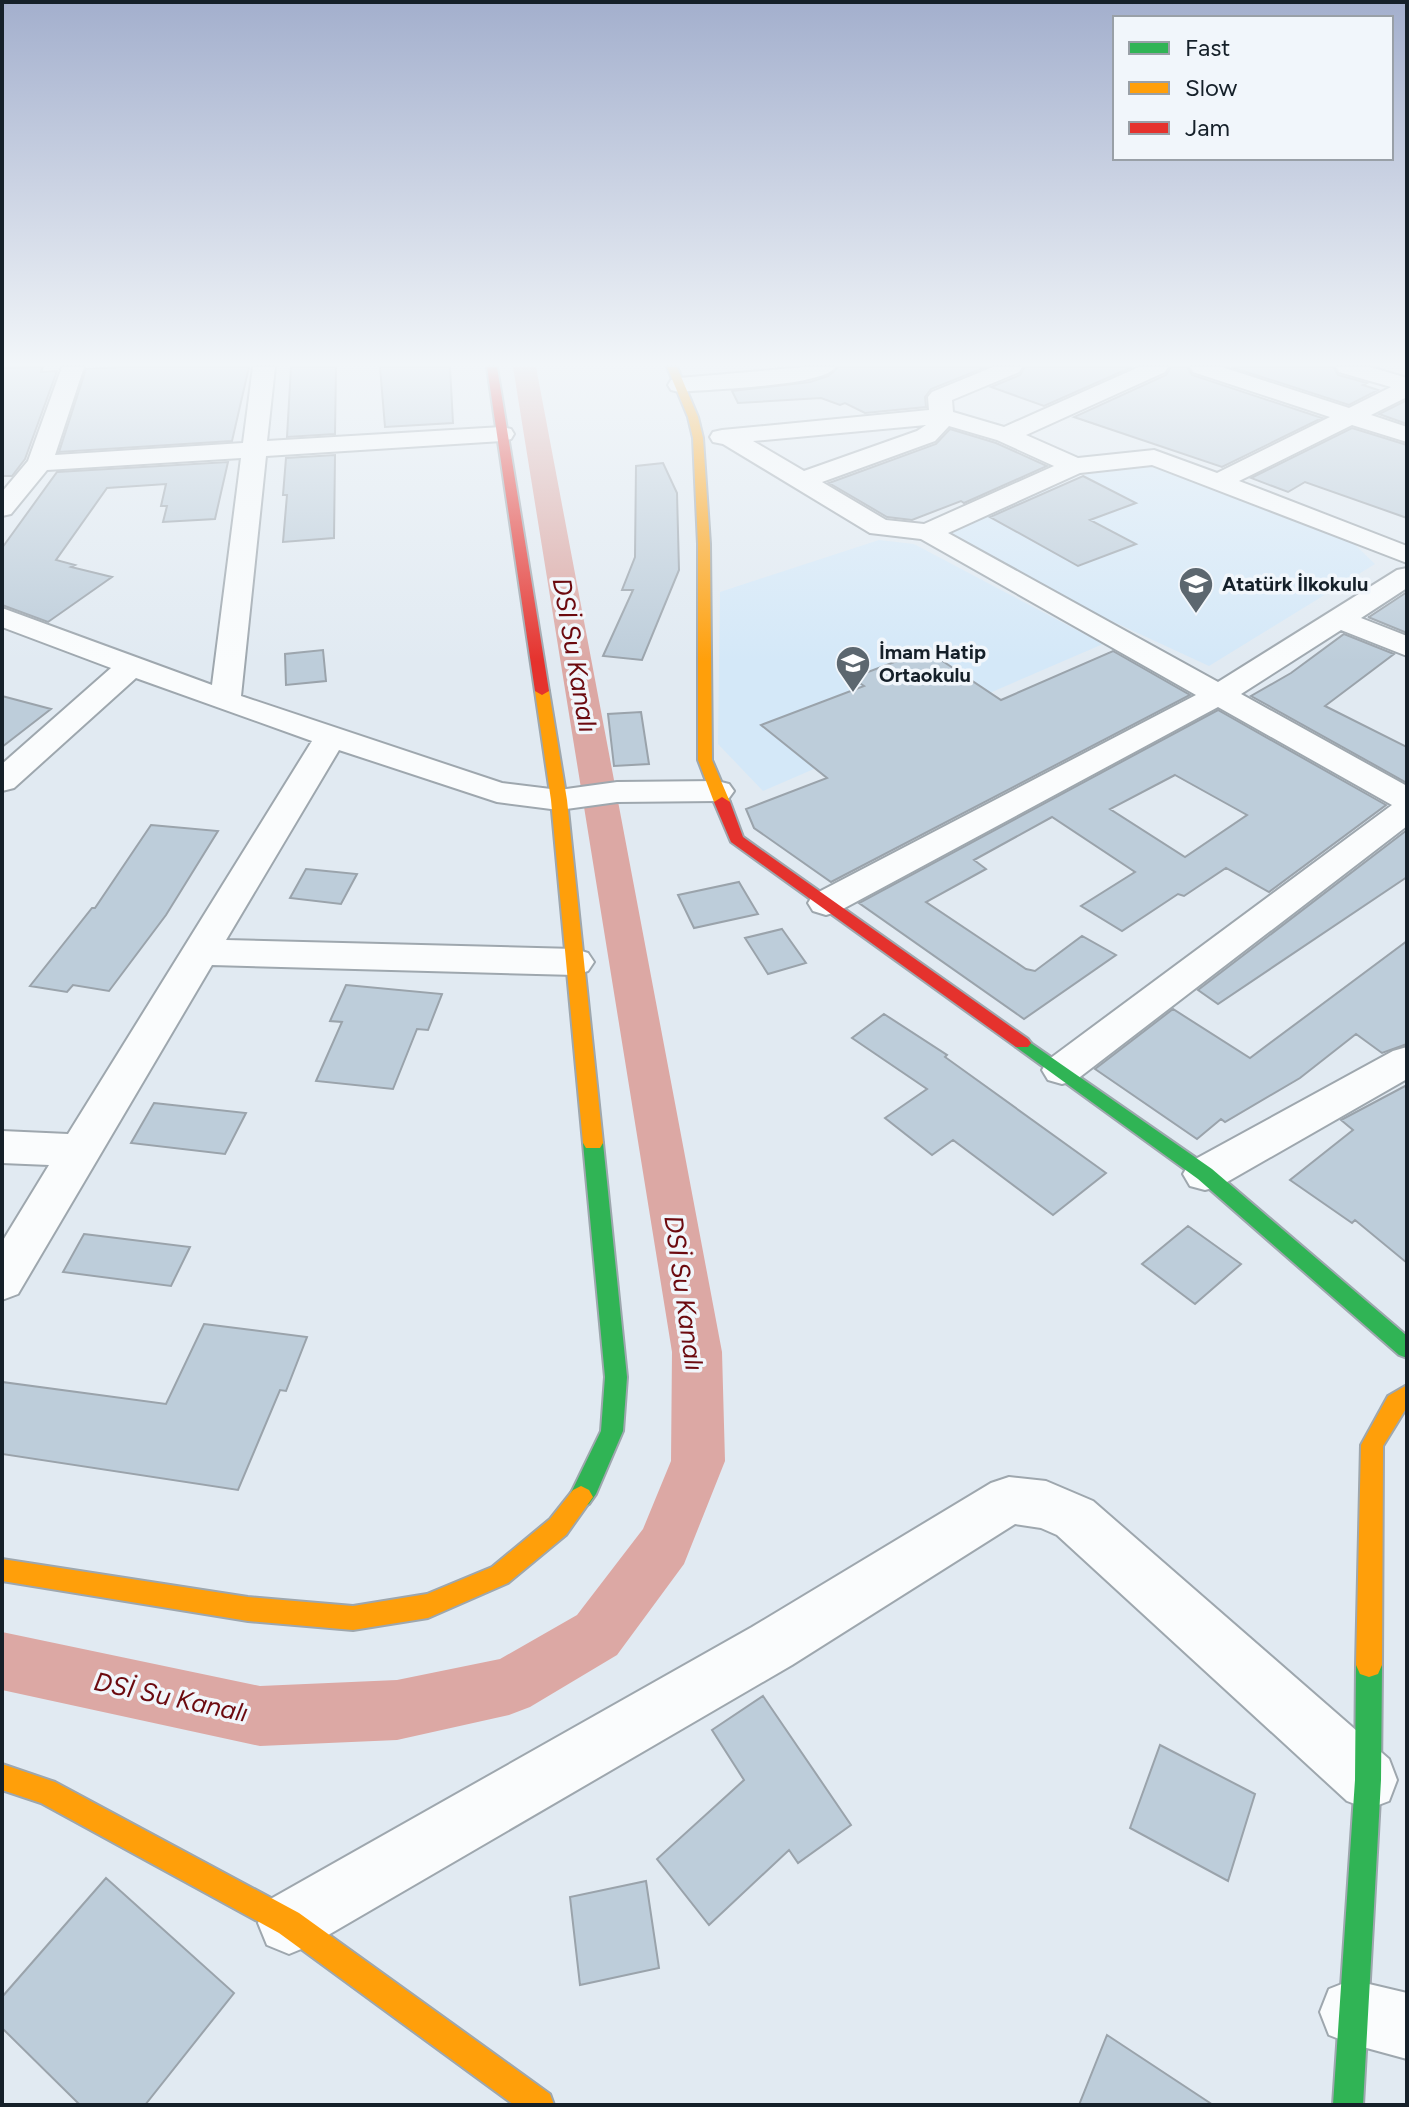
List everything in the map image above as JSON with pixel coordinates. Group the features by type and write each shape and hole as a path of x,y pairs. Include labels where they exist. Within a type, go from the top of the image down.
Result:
{"street":[{"path":"2,508 38,465"},
{"path":"225,701 253,465"},
{"path":"2,1570 248,1609 353,1618 428,1606 500,1575 558,1527 588,1487 612,1431 616,1377 559,800 507,465"},
{"path":"700,465 704,544 705,760 736,839 1205,1174 1407,1349"},
{"path":"775,465 879,527 927,532 1407,800"},
{"path":"801,481 845,465"},
{"path":"927,532 1081,465"},
{"path":"1175,465 1407,555"},
{"path":"1218,482 1251,465"},
{"path":"826,903 1220,694 1407,576"},
{"path":"2,617 225,701 497,792 559,800 617,792 717,791"},
{"path":"1339,619 1407,647"},
{"path":"2,781 132,666"},
{"path":"2,1281 330,737"},
{"path":"1062,1070 1407,810"},
{"path":"201,952 575,962"},
{"path":"1205,1174 1407,1061"},
{"path":"2,1147 81,1151"},
{"path":"1348,2105 1380,2019 1368,1780 1372,1445 1396,1403 1407,1394"},
{"path":"289,1923 772,1646 1009,1500 1046,1505 1075,1518 1368,1780"},
{"path":"17,1792 289,1923 539,2105"}],"shaded area":[{"name":"Atatürk İlkokulu","path":"1108,465 1155,465 1346,536 1375,564 1209,666 930,537"},
{"name":"İmam Hatip Ortaokulu","path":"879,540 914,544 1103,644 763,791 718,744 720,592"}],"building":[{"path":"2,465 20,465 12,476 2,476"},
{"path":"227,465 215,519 163,522 167,506 161,506 166,484 107,488 56,560 112,577 48,622 2,605 2,548 57,472"},
{"path":"285,465 335,465 334,538 283,542 287,495 283,495"},
{"path":"664,465 677,493 679,570 642,660 603,656 633,590 622,590 635,557 636,466"},
{"path":"877,465 1047,466 964,503 961,501 912,520 887,517 829,483"},
{"path":"1277,465 1407,465 1407,518 1305,482 1288,492 1251,478"},
{"path":"1083,476 1136,503 1090,520 1136,544 1078,566 990,517"},
{"path":"1407,592 1407,633 1368,617 1369,617"},
{"path":"1344,634 1394,654 1325,706 1407,747 1407,783 1251,696 1291,673"},
{"path":"323,650 326,681 286,685 285,654"},
{"path":"926,650 1001,700 1113,651 1190,695 831,882 754,828 746,809 827,778 761,725 864,686 852,678"},
{"path":"2,696 51,709 2,747"},
{"path":"1218,710 1386,805 1269,892 1226,868 1184,896 1178,894 1122,931 1081,906 1135,872 1052,817 974,860 986,869 926,902 1026,969 1035,971 1082,936 1116,955 1024,1019 859,903","holes":["1175,775 1247,815 1185,857 1110,809"]},
{"path":"641,712 649,764 614,766 608,714"},
{"path":"151,825 218,831 166,915 109,991 73,985 67,992 30,986 95,908"},
{"path":"1407,830 1407,877 1218,1004 1198,990"},
{"path":"306,869 357,874 341,904 290,898"},
{"path":"739,882 758,914 694,928 678,895"},
{"path":"782,929 806,963 768,974 745,938"},
{"path":"1407,941 1407,1044 1382,1053 1356,1034 1300,1078 1225,1122 1221,1119 1197,1139 1095,1069 1173,1009 1250,1058"},
{"path":"346,985 442,994 428,1030 417,1029 393,1089 316,1081 342,1022 330,1021"},
{"path":"884,1014 947,1055 945,1057 1106,1173 1053,1215 953,1140 932,1155 885,1118 927,1089 852,1038"},
{"path":"1407,1085 1407,1263 1355,1220 1352,1223 1290,1180 1353,1130 1341,1120"},
{"path":"154,1103 246,1113 225,1154 131,1143"},
{"path":"1188,1226 1241,1264 1195,1304 1142,1264"},
{"path":"84,1234 190,1247 171,1286 63,1272"},
{"path":"204,1324 307,1337 286,1391 280,1390 238,1490 2,1454 2,1382 166,1404"},
{"path":"763,1696 851,1825 798,1863 789,1850 709,1925 657,1859 744,1780 712,1730"},
{"path":"1160,1745 1255,1794 1228,1881 1130,1828"},
{"path":"106,1878 234,1993 145,2105 80,2105 2,2028 2,1997"},
{"path":"646,1881 659,1968 580,1985 570,1897"},
{"path":"1107,2035 1213,2105 1079,2105"}],"waterway":[{"name":"DSİ Su Kanalı","path":"2,1661 260,1716 397,1710 509,1686 597,1635 664,1546 698,1461 697,1352 541,465"}],"traffic: fast":[{"path":"1022,1043 1205,1174 1407,1349"},
{"path":"581,1497 612,1431 616,1377 593,1143"},
{"path":"1348,2105 1368,1780 1369,1665"}],"traffic: slow":[{"path":"700,465 704,544 705,760 722,802"},
{"path":"542,691 559,800 593,1143"},
{"path":"1369,1665 1372,1445 1396,1403 1407,1394"},
{"path":"2,1570 248,1609 353,1618 428,1606 500,1575 558,1527 581,1497"},
{"path":"2,1777 46,1791 289,1923 539,2105"}],"traffic: jam":[{"path":"507,465 542,691"},
{"path":"722,802 736,839 1022,1043"}],"place":[{"name":"Atatürk İlkokulu","path":"1196,615"},
{"name":"İmam Hatip Ortaokulu","path":"853,694"}]}
